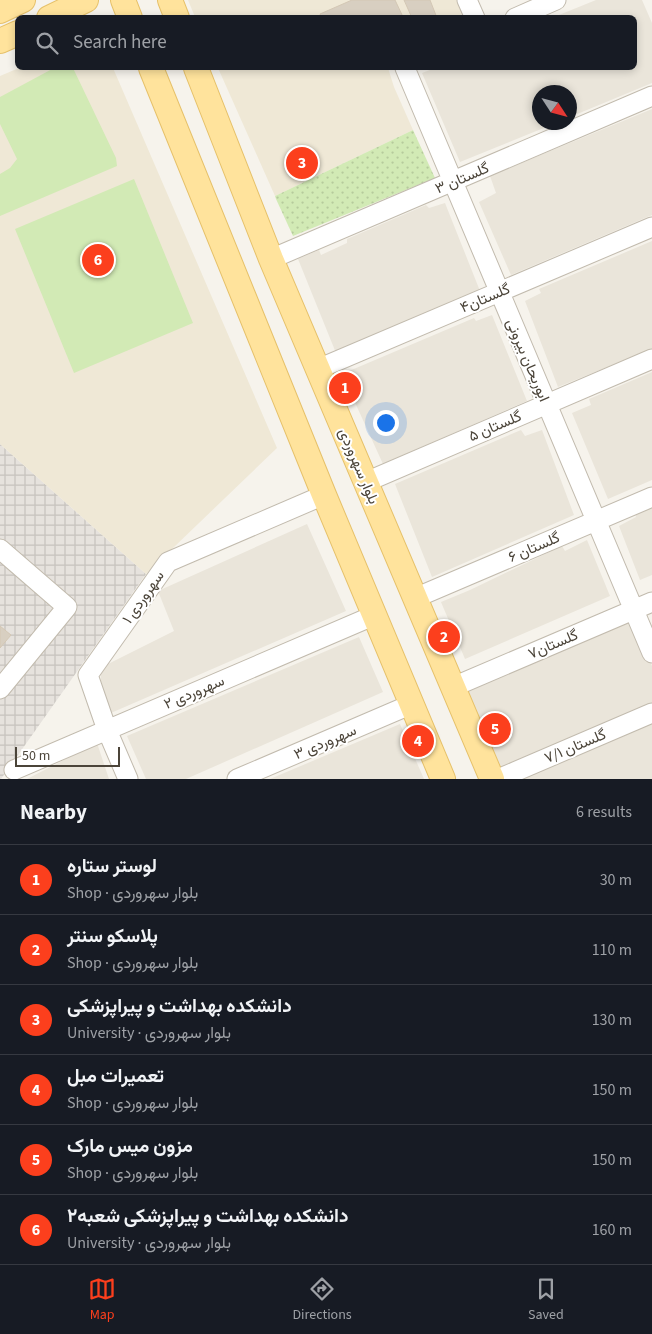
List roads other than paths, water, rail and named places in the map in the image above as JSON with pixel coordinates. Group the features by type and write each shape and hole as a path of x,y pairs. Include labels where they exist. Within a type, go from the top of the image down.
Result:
{"main road":[{"path":"0,11 23,0"},
{"path":"55,15 86,0"},
{"path":"123,0 129,15"},
{"path":"170,0 176,15"},
{"path":"0,41 15,34"},
{"path":"152,70 324,495 443,779"},
{"name":"بلوار سهروردی","path":"197,70 271,259 492,779"}],"street":[{"path":"467,0 474,15"},
{"path":"522,15 556,0"},
{"name":"ابوریحان بیرونی","path":"406,70 652,653"},
{"name":"گلستان ۳","path":"271,259 652,96"},
{"name":"گلستان۴","path":"318,369 652,227"},
{"name":"گلستان ۵","path":"366,482 652,359"},
{"name":"سهروردی ۱","path":"107,730 88,675 168,562 324,495"},
{"name":"گلستان ۶","path":"415,598 652,497"},
{"path":"0,550 67,607 0,689"},
{"name":"گلستان۷","path":"453,687 652,602"},
{"name":"سهروردی ۲","path":"14,770 375,615"},
{"name":"سهروردی ۳","path":"237,779 412,704"},
{"name":"گلستان ۷/۱","path":"498,779 652,713"},
{"path":"107,730 128,779"}],"place":[{"name":"دانشکده بهداشت و پیراپزشکی","path":"302,163"},
{"name":"دانشکده بهداشت و پیراپزشکى شعبه۲","path":"98,260"},
{"name":"لوستر ستاره","path":"345,388"},
{"name":"پلاسکو سنتر","path":"444,637"},
{"name":"مزون میس مارک","path":"495,729"},
{"name":"تعمیرات مبل","path":"418,741"}]}
